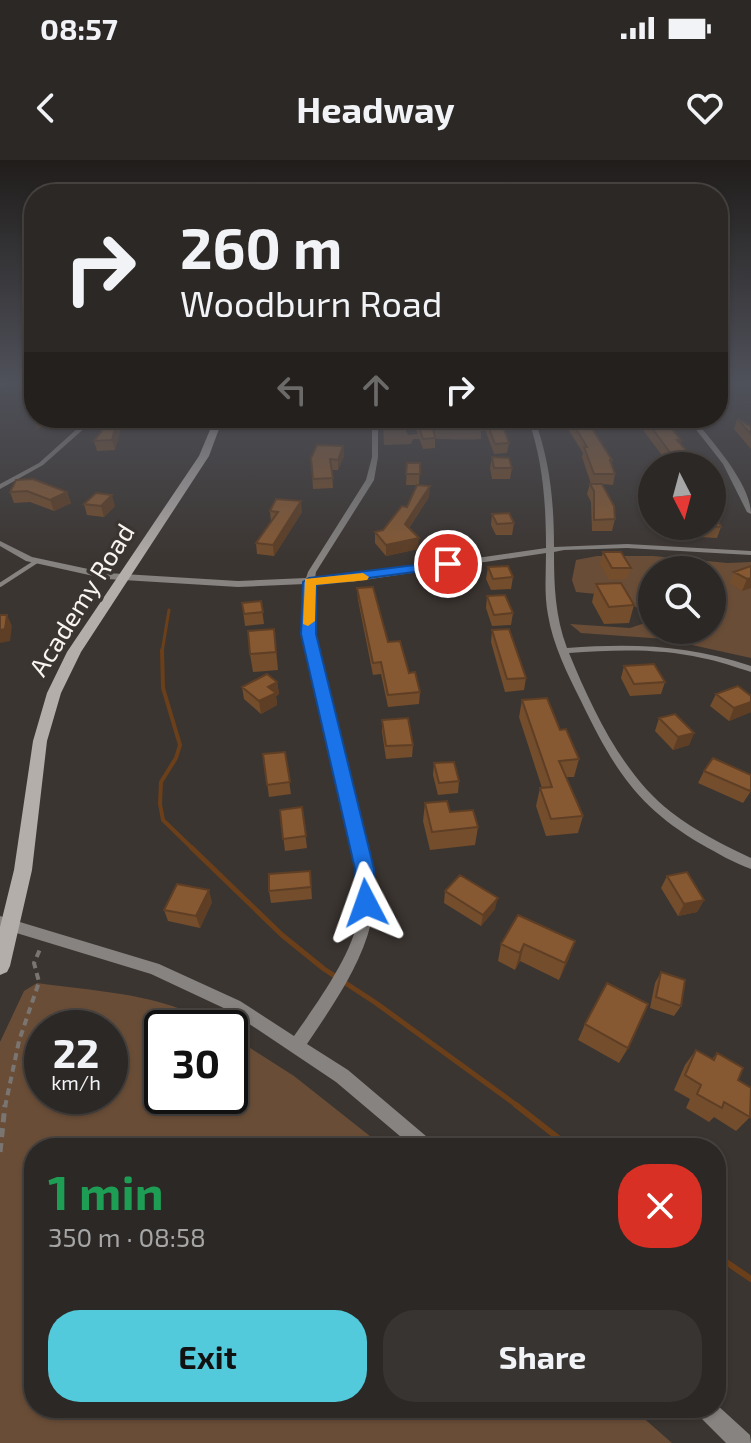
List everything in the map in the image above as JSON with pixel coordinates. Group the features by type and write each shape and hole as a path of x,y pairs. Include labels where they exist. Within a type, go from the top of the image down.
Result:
{"main road":[{"name":"Academy Road","path":"0,966 47,713 64,669 204,456 209,443"}],"street":[{"path":"0,487 41,464 65,443"},
{"path":"297,1045 328,1000 353,954 365,920 367,886 309,634 309,582 317,561 370,480 375,443"},
{"path":"538,443 546,469 553,549 552,609 563,651 596,724 633,786 675,823 751,864"},
{"path":"710,443 726,463 751,512"},
{"path":"0,543 18,555 37,561 123,578 225,584 309,582 387,574 553,549 627,546 751,553"},
{"path":"563,651 655,646 707,654 751,669"},
{"path":"6,925 100,950 194,985 235,1006 342,1076 415,1138"},
{"path":"716,1418 742,1443"}],"lane":[{"path":"0,585 37,561"}],"path":[{"path":"0,1152 6,1097 19,1041 39,982 34,963 46,937"}],"shaded area":[{"path":"384,443 411,443 411,444"},
{"path":"597,556 638,556 638,608 617,596 576,592 572,580 576,560"},
{"path":"751,562 751,658 688,644 726,644 726,563"},
{"path":"570,624 630,628 638,625 638,637 581,633"},
{"path":"37,983 131,996 183,1010 144,1010 144,1114 248,1114 248,1047 294,1076 372,1138 24,1138 24,1418 643,1418 672,1443 0,1443 0,1042 24,991"}],"building":[{"path":"584,443 601,443 612,460 615,474 594,474 584,447 587,447"},
{"path":"663,443 680,443 688,452 670,452"},
{"path":"317,445 343,446 338,460 330,459 333,478 313,479 311,458"},
{"path":"492,457 509,458 512,468 494,468"},
{"path":"407,463 420,463 420,474 406,474"},
{"path":"33,479 67,492 50,500 27,491 10,492 16,480"},
{"path":"590,484 602,484 614,506 615,519 594,520 594,491"},
{"path":"417,485 430,486 405,524 419,538 386,545 375,532 383,530 402,506 407,507"},
{"path":"96,493 112,495 101,506 84,504"},
{"path":"276,499 301,501 273,545 256,543 278,512 270,511"},
{"path":"509,513 514,523 497,524 492,514"},
{"path":"603,552 621,552 631,568 612,568"},
{"path":"508,566 513,577 493,579 488,567"},
{"path":"751,566 751,578 734,572"},
{"path":"621,583 634,605 609,607 596,584"},
{"path":"373,587 388,642 400,641 409,673 415,672 420,692 388,695 381,662 373,663 357,588"},
{"path":"505,595 513,613 494,615 487,596"},
{"path":"261,601 263,612 244,614 242,603"},
{"path":"0,615 7,615 5,629 0,630"},
{"path":"274,629 276,652 250,654 248,631"},
{"path":"509,629 526,678 507,679 492,630"},
{"path":"654,664 665,682 634,684 624,666"},
{"path":"267,674 277,682 268,687 276,693 259,701 242,687"},
{"path":"738,686 751,696 751,702 734,708 716,694"},
{"path":"547,698 560,730 566,729 579,759 559,761 583,816 551,819 540,788 552,787 522,700"},
{"path":"675,714 694,733 678,737 659,718"},
{"path":"408,718 413,745 386,746 382,720"},
{"path":"285,752 290,782 267,785 263,754"},
{"path":"713,758 751,775 750,791 704,771"},
{"path":"454,762 459,781 439,783 434,763"},
{"path":"447,801 450,812 473,810 478,827 432,832 425,803"},
{"path":"302,807 306,836 283,839 280,810"},
{"path":"310,871 311,887 269,891 269,874"},
{"path":"687,872 704,900 684,904 667,876"},
{"path":"460,875 498,898 483,915 445,891"},
{"path":"177,884 209,890 196,916 164,910"},
{"path":"518,915 575,941 565,963 524,944 520,953 501,944"},
{"path":"661,972 685,980 681,1006 656,997"},
{"path":"607,983 648,1004 628,1048 585,1024"},
{"path":"696,1050 714,1060 717,1053 743,1068 738,1080 751,1088 750,1117 724,1102 722,1108 697,1094 701,1085 685,1075"}],"waterway":[{"path":"162,652 169,610"},
{"path":"162,652 163,688 180,745 161,782 160,804 163,820 194,850"},
{"path":"192,848 282,935 324,969 519,1107"},
{"path":"516,1105 558,1138"},
{"path":"726,1262 751,1279"}],"slow traffic":[{"path":"308,621 309,582 363,577"}],"route":[{"path":"366,903 365,869 309,634 309,582 351,579 448,564"}]}
